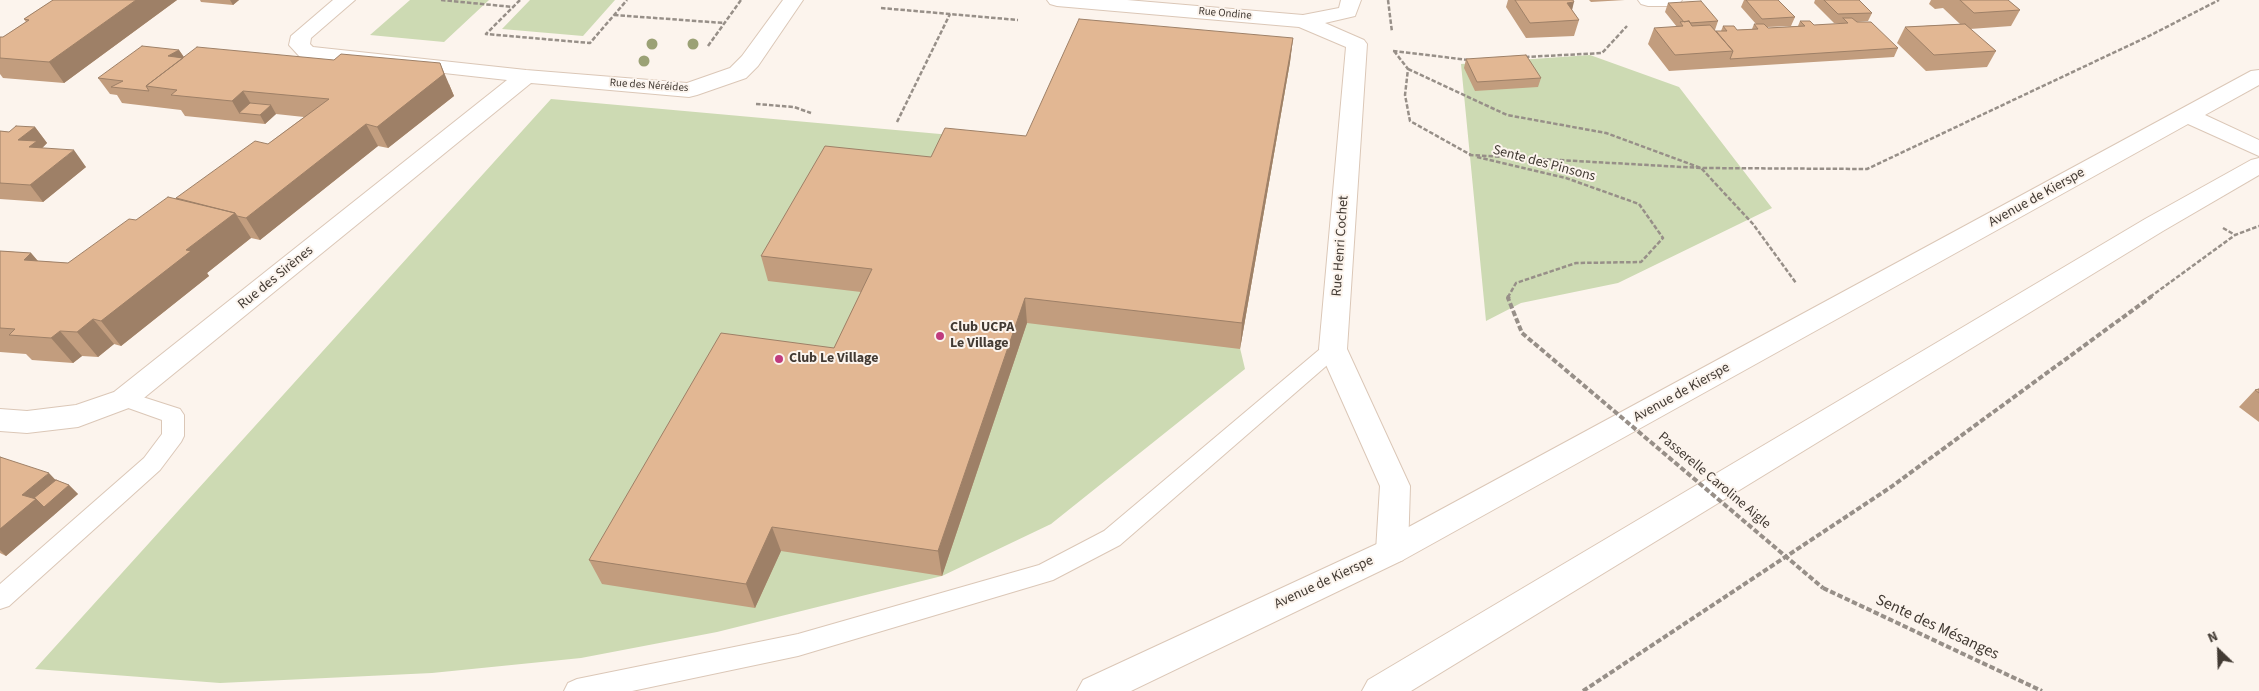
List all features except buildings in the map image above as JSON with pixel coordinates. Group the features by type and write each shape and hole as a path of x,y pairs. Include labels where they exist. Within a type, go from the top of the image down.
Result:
{"street":[{"name":"Rue des Néréides","path":"344,0 301,36 299,45 308,53 526,76 689,90 706,86 738,73 750,61 793,0"},
{"name":"Rue Ondine","path":"1057,0 1303,21"},
{"path":"1303,21 1348,12 1351,0"},
{"path":"1649,1 1672,0"},
{"name":"Rue Henri Cochet","path":"1303,21 1357,44 1333,349 1395,486 1392,551"},
{"name":"Rue des Sirènes","path":"3,424 78,416 124,399 526,76"},
{"name":"Avenue de Kierspe","path":"1095,691 1392,551 2259,76"},
{"path":"2189,116 2259,149"},
{"path":"1380,691 2154,224 2259,165"}],"lane":[{"path":"577,691 798,645 1045,574 1112,538 1333,349"},
{"path":"0,598 152,464 173,436 173,415 124,399"}],"path":[{"path":"441,0 513,7"},
{"path":"520,0 486,34 590,43 627,0"},
{"path":"703,52 741,0"},
{"path":"1388,0 1392,34"},
{"path":"1468,155 1701,168 1866,169 2149,36 2219,0"},
{"path":"1518,58 1602,52 1649,1"},
{"path":"881,8 1018,20"},
{"path":"897,122 950,14"},
{"path":"614,15 724,23"},
{"path":"1393,43 1394,51 1408,69 1507,115 1606,133 1701,168 1753,224 1796,283"},
{"path":"1394,51 1461,61 1471,60"},
{"name":"Sente des Pinsons","path":"1408,69 1406,95 1410,122 1468,155 1566,178 1640,204 1663,238 1641,262 1576,263 1516,283 1508,298 1522,333"},
{"path":"755,104 794,108 811,113"},
{"path":"1583,691 1891,487 2235,235 2259,226"},
{"name":"Passerelle Caroline Aigle","path":"1522,333 1823,588"},
{"name":"Sente des Mésanges","path":"1823,588 2035,690 2042,691"}],"green space":[{"path":"410,0 489,0 444,42 370,35"},
{"path":"530,0 615,0 583,36 502,29"},
{"path":"1590,55 1679,87 1772,208 1618,283 1521,303 1486,321 1461,64"},
{"name":"Club Le Village","path":"1290,62 1240,348 1245,369 1051,524 942,576 717,632 581,658 432,673 220,683 35,669 551,99 1029,142"}],"place":[{"name":"Club UCPA Le Village","path":"940,336"},
{"name":"Club Le Village","path":"779,359"}]}
